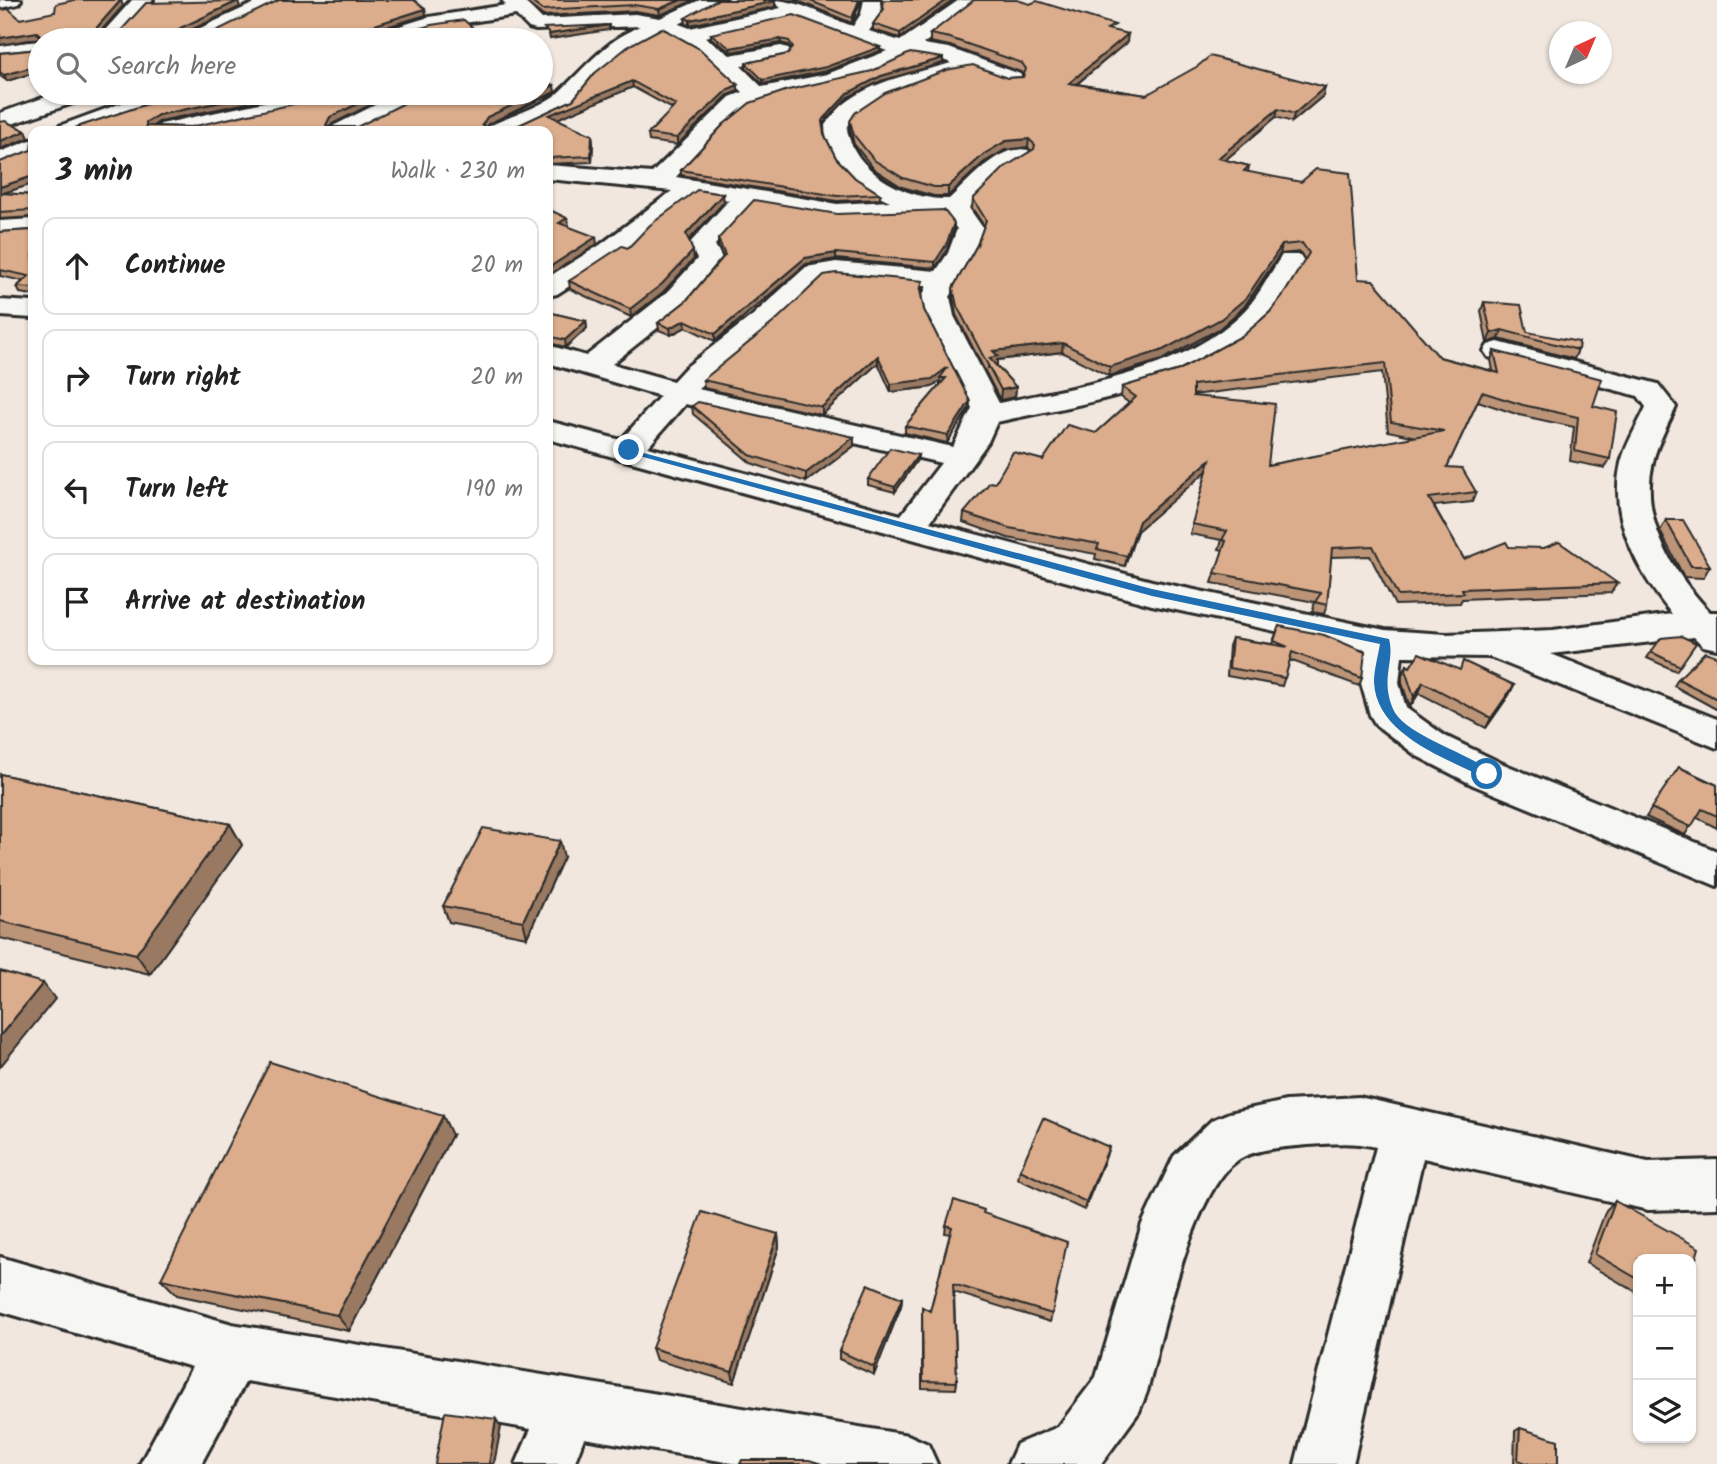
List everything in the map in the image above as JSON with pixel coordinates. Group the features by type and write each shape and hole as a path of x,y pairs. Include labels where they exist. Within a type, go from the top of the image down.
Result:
{"street":[{"path":"0,2 9,0"},
{"path":"116,28 142,0"},
{"path":"216,28 277,0"},
{"path":"553,105 565,99 580,79 622,45 660,23 716,0"},
{"path":"658,181 738,102 757,94 832,79 887,59 972,0"},
{"path":"857,34 872,14 872,3"},
{"path":"413,28 516,4 531,22 542,25 631,10 690,34 727,62 757,94"},
{"path":"690,34 789,6 857,34 903,48 934,51 1012,79"},
{"path":"586,47 622,45"},
{"path":"0,51 28,48"},
{"path":"727,62 781,52"},
{"path":"927,205 888,192 863,176 839,140 836,125 847,112 872,95 973,64"},
{"path":"0,121 39,105"},
{"path":"79,126 133,105"},
{"path":"218,105 222,119"},
{"path":"187,126 222,119 265,105"},
{"path":"351,126 392,105"},
{"path":"508,126 552,105"},
{"path":"13,171 28,152"},
{"path":"553,174 658,181 745,198 837,211 927,205 956,206 995,169 1020,155"},
{"path":"553,285 603,254 691,188"},
{"path":"590,367 675,300 710,260 702,244 745,198"},
{"path":"909,527 973,442 987,408 940,316 936,297 943,280 961,253 970,228 957,213 956,206"},
{"path":"0,229 28,227"},
{"path":"985,415 1131,382 1199,355 1252,319 1291,261"},
{"path":"629,450 677,393 705,365 763,321 815,273 836,270 943,280"},
{"path":"0,308 28,310"},
{"path":"1498,351 1648,390 1661,407 1636,466 1635,518 1663,578 1712,629"},
{"path":"553,356 728,407 961,458"},
{"path":"553,431 1152,593 1385,642 1553,642 1712,629"},
{"path":"1385,642 1380,683 1389,715 1430,746 1487,774 1717,869"},
{"path":"1489,644 1717,734"},
{"path":"1037,1464 1078,1447 1119,1392 1168,1224 1192,1172 1229,1136 1286,1124 1359,1120 1648,1186 1717,1184"},
{"path":"1324,1464 1405,1130"},
{"path":"0,1284 232,1352 569,1405 908,1464"},
{"path":"169,1464 232,1352"},
{"path":"545,1464 569,1405"}],"building":[{"path":"74,0 121,0 96,28 28,28 28,33 0,38 0,10 9,9 20,19 55,12 56,4"},
{"path":"279,0 414,0 425,9 365,28 222,28"},
{"path":"529,0 681,0 659,9 634,5 542,10"},
{"path":"717,0 775,1 690,20 685,18"},
{"path":"808,0 859,0 852,18"},
{"path":"882,0 947,0 900,33 873,24 884,9"},
{"path":"974,0 1017,0 1030,4 1037,1 1115,25 1107,29 1128,34 1069,83 1146,95 1198,66 1210,56 1325,87 1294,114 1278,109 1218,158 1249,166 1244,171 1301,182 1316,169 1350,173 1358,279 1373,280 1439,357 1499,373 1494,351 1602,379 1593,406 1617,412 1610,459 1575,451 1578,417 1523,405 1482,392 1447,467 1462,468 1476,492 1429,498 1464,559 1506,542 1509,547 1544,548 1559,542 1617,583 1462,589 1464,593 1398,596 1373,546 1332,548 1327,605 1315,602 1321,593 1215,573 1226,541 1222,540 1227,531 1192,524 1210,460 1139,521 1127,556 1097,549 1099,544 1009,528 964,513 990,482 995,483 1013,452 1043,460 1067,425 1096,433 1136,397 1122,387 1179,370 1244,335 1270,312 1309,253 1302,243 1282,245 1246,298 1221,319 1163,350 1110,367 1063,343 993,351 998,356 989,358 1016,387 1001,390 957,306 953,288 977,245 986,220 973,199 1005,167 1034,149 1035,145 1029,139 1006,141 984,154 948,187 934,187 903,178 874,160 854,135 850,121 855,113 885,93 946,70 973,65 1007,78 1023,77 1026,69 1022,63 950,38 930,34","holes":["1385,363 1391,422 1444,431 1268,465 1275,404 1193,396 1193,385"]},
{"path":"238,1 180,28 123,28 146,3"},
{"path":"794,15 880,47 826,67 763,80 746,63 788,54 793,47 789,41 780,39 730,48 711,34"},
{"path":"464,20 473,28 422,28 431,25"},
{"path":"609,25 553,33 553,28 544,28"},
{"path":"662,28 700,49 738,85 728,89 677,138 648,134 676,105 632,81 549,115 592,135 591,156 553,158 553,126 517,126 573,100 595,73 630,45"},
{"path":"28,50 28,68 4,75 0,72 0,53"},
{"path":"910,53 943,58 881,76 848,93 822,121 824,134 836,158 855,178 880,194 837,196 681,170 724,124 750,103 788,90 872,71"},
{"path":"144,105 206,105 158,115 146,122 146,126 80,126"},
{"path":"289,105 355,105 330,117 326,125 195,126"},
{"path":"400,105 513,105 487,117 482,125 359,126"},
{"path":"5,121 26,131 0,141 0,122"},
{"path":"28,151 28,178 0,187 0,162"},
{"path":"697,190 723,194 686,234 693,251 662,284 630,309 569,281 622,246 628,248 650,225"},
{"path":"0,193 28,195 28,210 0,212"},
{"path":"754,200 837,214 944,210 954,223 946,245 935,262 836,253 805,258 715,334 685,320 670,328 658,323 686,301 725,255 718,239"},
{"path":"553,211 567,218 559,223 596,237 553,265"},
{"path":"28,230 28,276 0,270 0,232"},
{"path":"836,273 923,281 920,290 924,310 970,401 948,435 905,426 946,378 940,378 948,367 932,379 891,384 878,356 822,407 703,380 774,322 824,275"},
{"path":"28,277 28,288 17,287"},
{"path":"1484,302 1521,305 1527,332 1579,342 1578,350 1502,330 1491,333"},
{"path":"553,313 586,321 565,340 553,337"},
{"path":"698,402 854,437 806,473 750,455 692,406"},
{"path":"890,448 918,455 895,487 868,479"},
{"path":"1666,520 1683,520 1710,566 1691,566"},
{"path":"1279,626 1324,635 1365,652 1362,678 1292,652 1285,678 1229,668 1232,638 1288,647 1274,641"},
{"path":"1681,636 1696,643 1680,666 1651,652 1661,638"},
{"path":"1705,652 1717,656 1717,699 1678,679"},
{"path":"1419,653 1460,670 1463,661 1514,685 1491,718 1423,682 1414,697 1406,673 1407,665 1410,667"},
{"path":"1679,767 1717,785 1717,816 1702,809 1691,827 1651,808"},
{"path":"0,774 230,824 136,954 0,921"},
{"path":"483,828 560,841 523,921 443,906"},
{"path":"0,971 43,983 0,1036"},
{"path":"270,1062 443,1116 337,1315 161,1279"},
{"path":"1043,1118 1109,1147 1086,1202 1020,1170"},
{"path":"954,1200 1067,1242 1052,1314 953,1284 957,1382 923,1381 922,1307 930,1311 952,1227 946,1225"},
{"path":"1615,1201 1699,1248 1696,1258 1696,1254 1633,1254 1633,1276 1595,1254"},
{"path":"702,1212 778,1234 732,1372 652,1348"},
{"path":"868,1284 902,1298 874,1367 839,1351"},
{"path":"445,1412 496,1419 489,1464 435,1464"},
{"path":"1520,1428 1558,1440 1558,1464 1529,1464 1518,1460"},
{"path":"742,1460 809,1460 822,1464 740,1464"}],"route":[{"path":"629,450 1152,593 1385,642 1380,683 1389,715 1430,746 1487,774"}]}
